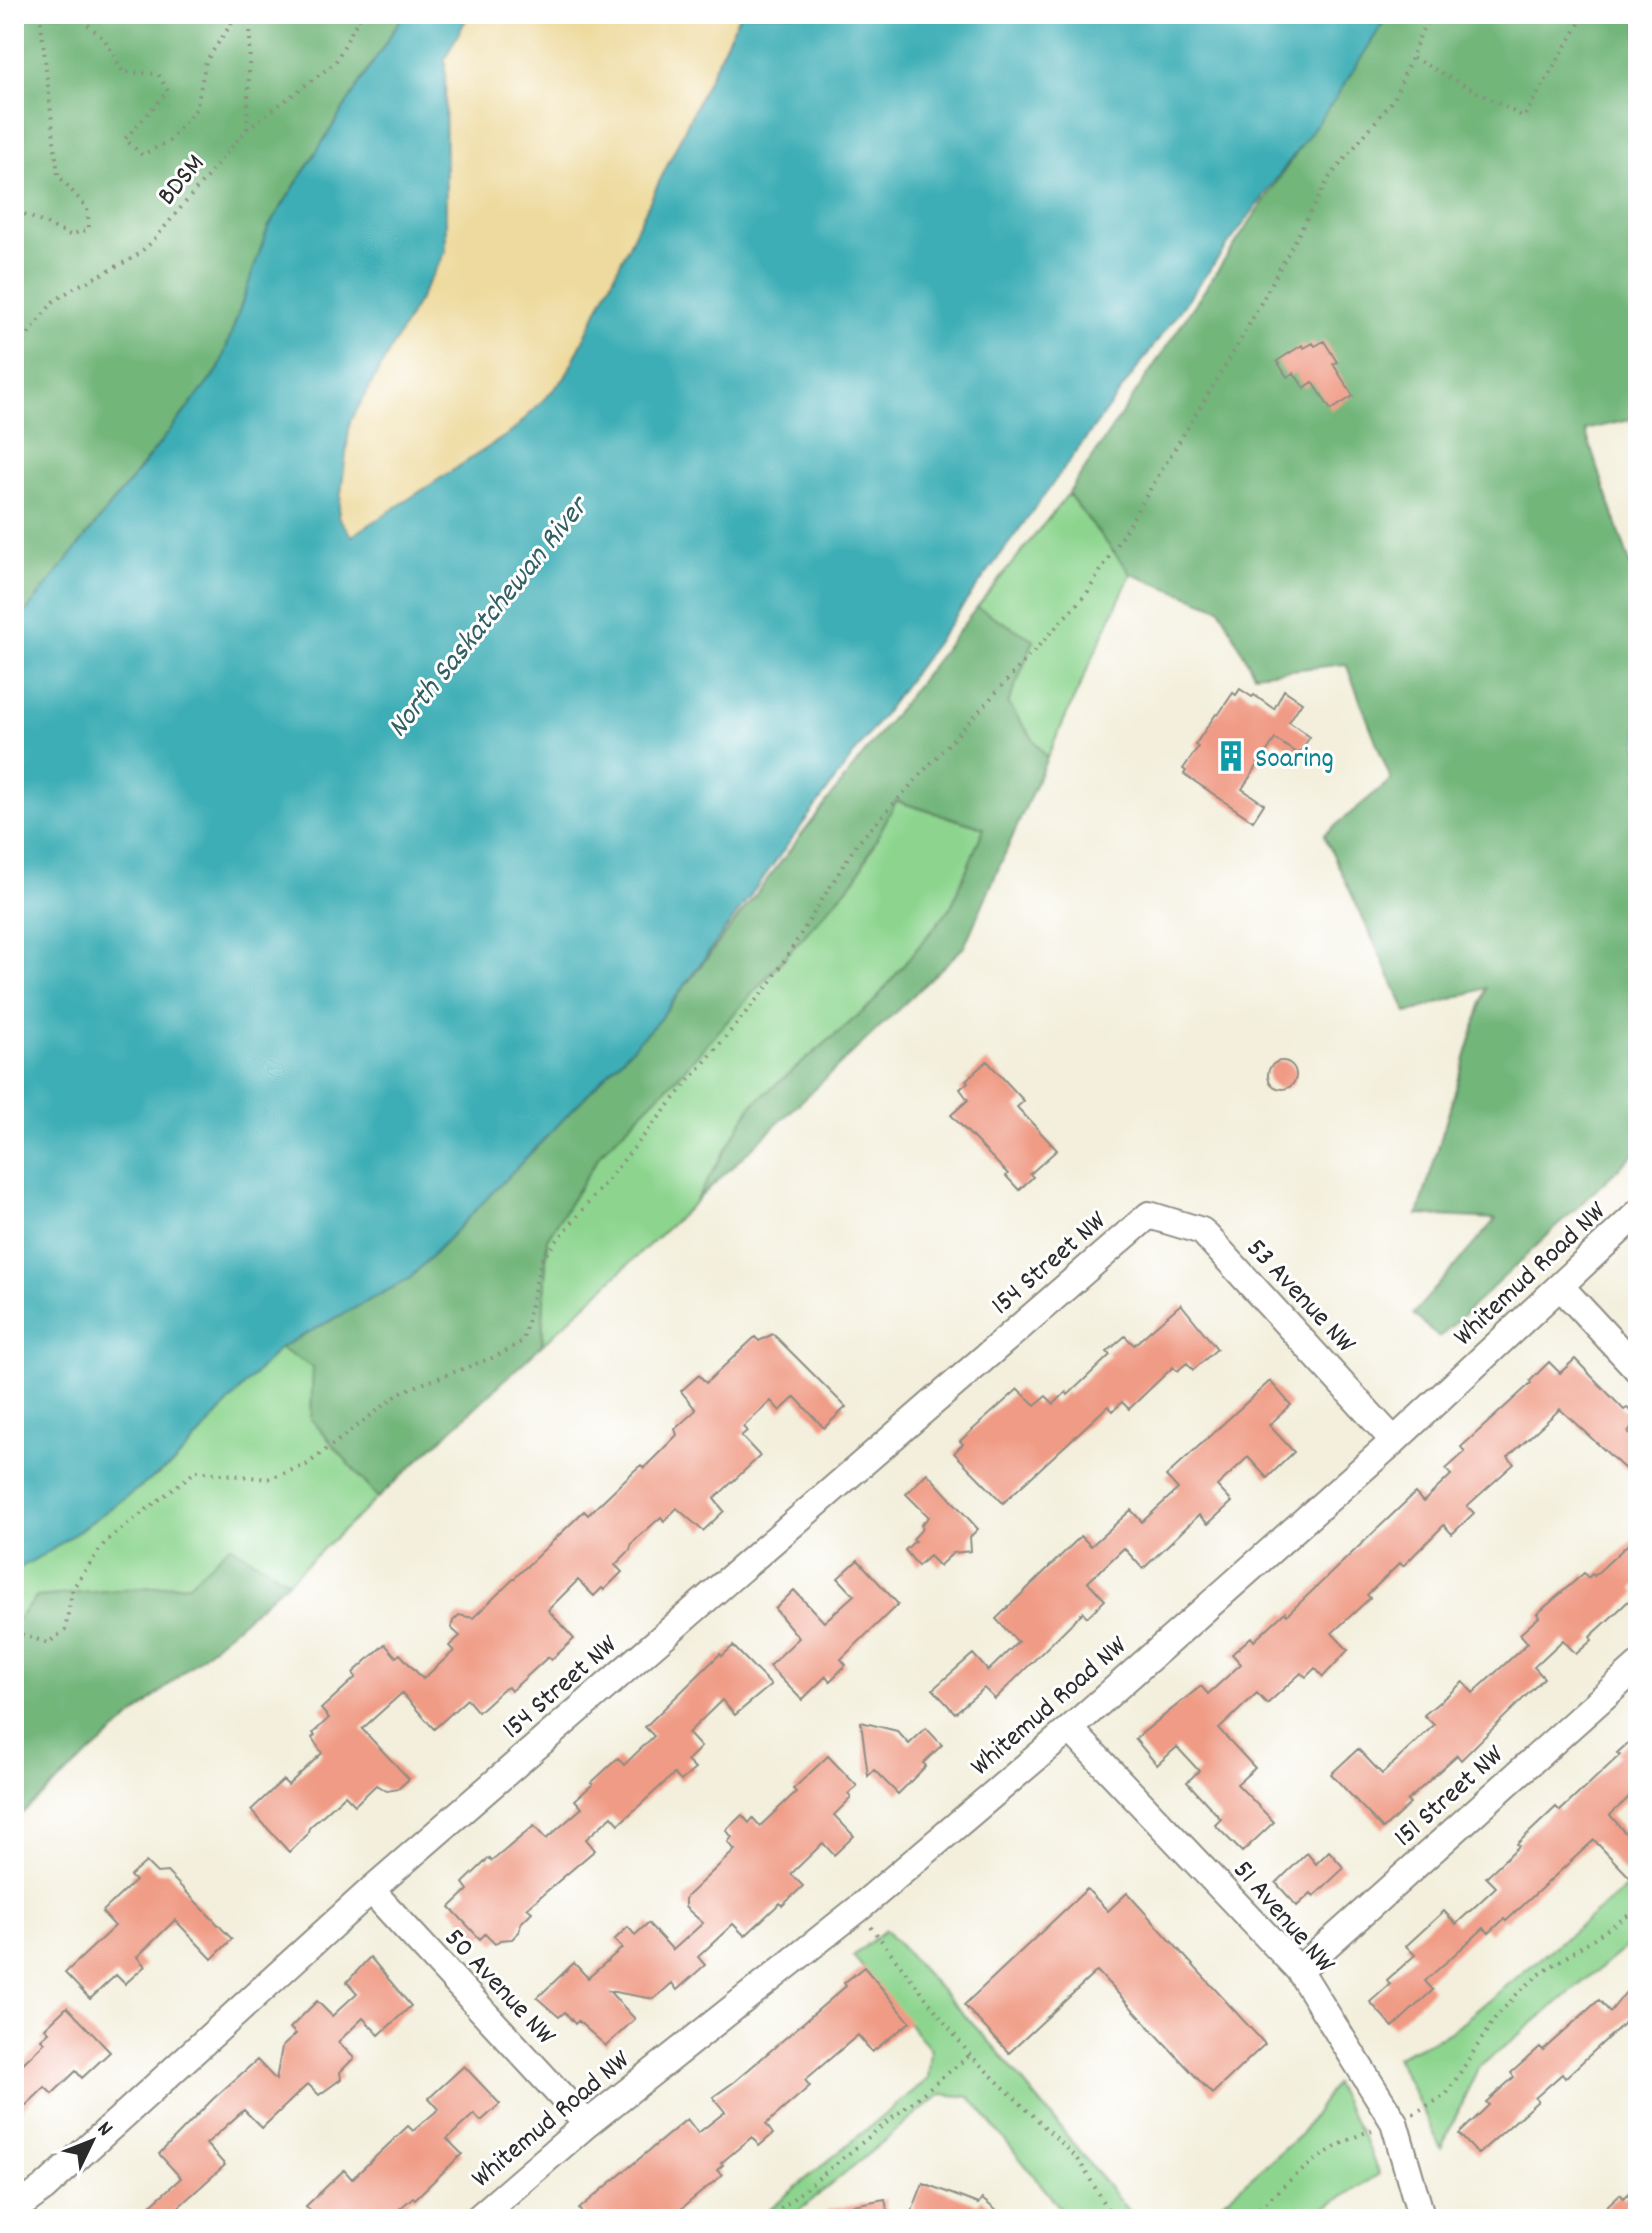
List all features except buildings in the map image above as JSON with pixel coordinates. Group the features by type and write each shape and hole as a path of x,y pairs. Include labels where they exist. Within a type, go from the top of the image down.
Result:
{"street":[{"name":"Whitemud Road NW","path":"477,2219 587,2124 858,1909 1070,1729 1394,1441 1638,1213"},
{"name":"53 Avenue NW","path":"1149,1215 1202,1231 1394,1441"},
{"name":"154 Street NW","path":"14,2210 44,2188 371,1890 1149,1215"},
{"path":"1561,1287 1638,1370"},
{"name":"151 Street NW","path":"1299,1970 1638,1666"},
{"name":"51 Avenue NW","path":"1070,1729 1299,1970 1394,2122 1422,2219"},
{"name":"50 Avenue NW","path":"371,1890 587,2124"}],"path":[{"path":"14,226 24,214 70,235 89,229 87,208 58,175 40,14"},
{"path":"76,14 105,40 123,72 158,74 168,91 125,139 142,155 169,141 196,109 206,61 238,14"},
{"path":"247,129 251,14"},
{"name":"BDSM","path":"14,353 53,302 135,257 152,242 247,129 335,63 361,14"},
{"path":"14,1632 48,1643 65,1630 73,1588 106,1541 196,1471 268,1479 306,1465 403,1391 497,1356 523,1341 541,1260 771,982 856,845 1087,593 1239,343 1329,178 1394,99 1424,26 1436,14"},
{"path":"1412,58 1524,117 1585,14"},
{"path":"858,1909 970,2055 1078,2159 1114,2219"},
{"path":"1248,2219 1313,2161 1348,2138 1394,2122 1446,2095 1495,2018 1537,1976 1638,1909"},
{"path":"768,2219 970,2055"}],"green space":[{"path":"14,14 404,14 268,228 219,369 14,627"},
{"path":"1389,14 1638,14 1638,418 1585,430 1638,587 1638,1150 1439,1338 1413,1314 1496,1219 1418,1215 1486,988 1407,1013 1324,835 1391,780 1346,664 1254,674 1220,608 1131,574 1068,494"},
{"path":"1068,494 1131,574 1047,758 1007,704 977,607"},
{"path":"977,607 1034,640 1008,704 1047,758 964,947 695,1202 752,1105 872,1004 951,907 984,828 896,801 856,878 679,1075 601,1153 547,1239 542,1345 378,1498 311,1419 313,1367 279,1348 409,1279 659,1020"},
{"path":"896,801 984,828 951,907 872,1004 752,1105 695,1202 542,1345 547,1239 601,1153 679,1075 856,878"},
{"path":"279,1348 313,1367 312,1419 378,1498 288,1581 230,1546 189,1584 37,1597 14,1623 14,1571 53,1549 174,1463"},
{"path":"230,1545 288,1581 14,1820 14,1623 37,1597 189,1584"},
{"path":"1638,1878 1638,1937 1478,2068 1441,2148 1396,2057 1449,2033"},
{"path":"885,1930 996,2049 1135,2219 1069,2219 970,2097 941,2094 789,2219 757,2219 928,2079 931,2050 853,1956"},
{"path":"1334,2084 1379,2174 1308,2219 1203,2219 1301,2134"}],"sand":[{"path":"469,14 740,14 565,378 513,431 351,537 338,517 349,422 446,251 445,58"}],"water":[{"name":"North Saskatchewan River","path":"404,14 469,14 445,58 446,251 350,422 338,517 352,536 513,431 565,378 740,14 1389,14 1335,99 659,1020 409,1279 279,1348 174,1463 53,1549 14,1571 14,627 219,369 268,228"}],"place":[{"name":"Soaring","path":"1231,756"}]}
